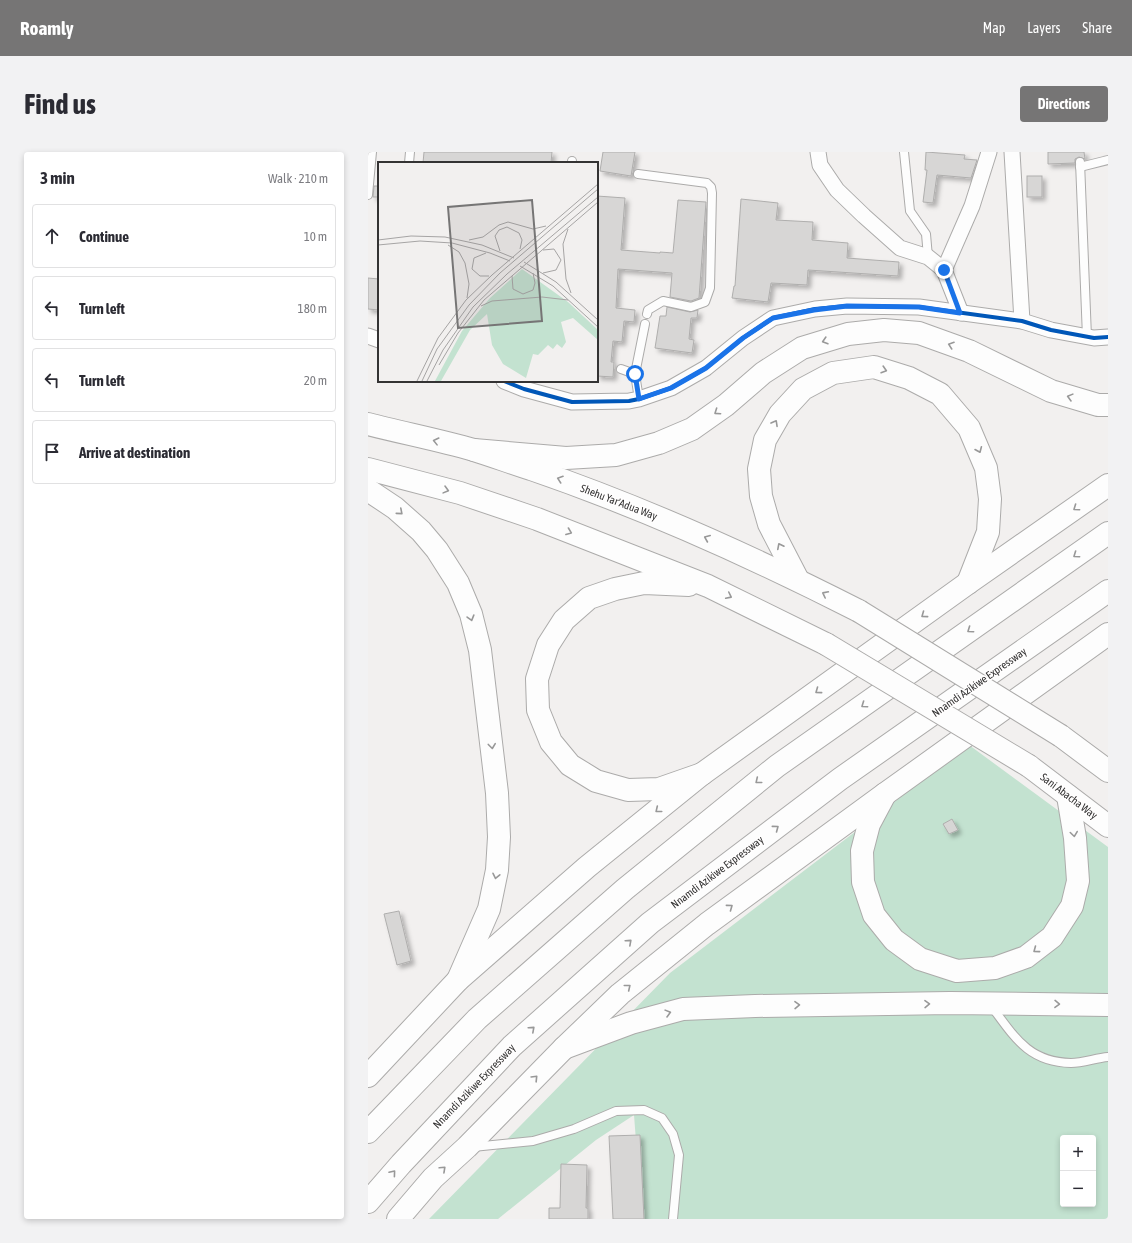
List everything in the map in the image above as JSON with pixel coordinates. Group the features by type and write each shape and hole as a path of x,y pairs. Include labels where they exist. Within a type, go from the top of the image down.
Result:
{"highway":[{"path":"474,450 566,458 616,455 658,443 692,429 726,406 763,373 802,348 848,334 884,330 918,333 969,351 1051,391 1098,405 1108,405"},
{"path":"798,580 769,524 761,496 759,469 765,440 780,414 803,389 833,373 874,367 910,378 940,394 969,428 986,468 990,499 988,532 968,583"},
{"name":"Shehu Yar'Adua Way","path":"368,424 474,450 565,481 641,510 724,545 859,611 1061,736 1108,771"},
{"path":"368,469 460,493 537,519 708,586"},
{"path":"368,1076 458,980 587,867 702,774 968,583 1108,485"},
{"path":"368,490 400,513 421,531 437,550 458,583 471,614 480,650 497,793 499,837 497,870 489,909 458,980"},
{"path":"368,1132 477,1018 625,889 777,766 1108,533"},
{"path":"702,774 659,789 628,790 596,781 570,765 550,742 538,710 537,679 548,645 564,620 589,598 615,589 644,583 708,586"},
{"name":"Sani Abacha Way","path":"708,586 826,644 1029,766 1108,826"},
{"name":"Nnamdi Azikiwe Expressway","path":"368,1202 401,1164 512,1046 650,924 840,779 1108,591"},
{"path":"398,1219 433,1178 620,994 701,928 1108,634"},
{"path":"885,794 869,824 862,851 863,882 874,915 894,940 920,959 957,971 995,968 1026,957 1052,937 1072,906 1078,881 1075,838 1068,796"},
{"path":"564,1048 631,1023 683,1009 755,1006 989,1003 1108,1005"}],"street":[{"path":"818,152 820,165 837,190 864,216 900,248 928,257 944,270 960,313"},
{"path":"944,270 972,206 989,152"},
{"path":"1012,152 1022,321"},
{"path":"506,382 524,389 572,402 629,401 639,399 671,388 706,368 743,338 773,318 814,310 847,306 919,307 1022,321 1051,330 1087,337 1108,337"},
{"path":"368,336 378,340"}],"lane":[{"path":"368,195 372,152"},
{"path":"409,162 410,152"},
{"path":"904,152 910,211 926,234 928,257"},
{"path":"1087,337 1080,165 1108,160"},
{"path":"638,174 706,183 711,187 712,193 710,288 705,302 691,307 663,301 648,310 647,314"},
{"path":"639,399 635,374 645,324"},
{"path":"621,369 635,374"},
{"path":"989,1003 1018,1042 1034,1053 1052,1061 1073,1063 1108,1057"},
{"path":"466,1147 533,1141 574,1128 616,1111 644,1110 662,1118 673,1134 679,1155 673,1219"}],"green space":[{"path":"969,745 1108,847 1108,1219 642,1219 634,1115 596,1140 498,1219 429,1219 670,973"}],"building":[{"path":"424,152 552,152 551,162 423,162"},
{"path":"603,152 635,152 631,176 600,171"},
{"path":"926,152 965,155 964,159 977,160 971,178 937,175 933,203 923,202 927,170 925,170"},
{"path":"1048,152 1084,152 1085,159 1079,157 1075,159 1075,163 1048,164"},
{"path":"1027,176 1042,176 1042,197 1027,197"},
{"path":"374,186 378,186 378,197 373,197"},
{"path":"598,196 625,198 621,250 660,253 673,253 678,200 706,202 699,298 691,301 670,297 672,273 618,269 616,308 635,310 634,322 624,321 622,342 613,341 611,362 614,362 613,377 598,376"},
{"path":"741,199 778,203 776,220 813,222 812,240 848,243 847,258 899,262 898,276 808,270 807,285 771,283 768,302 732,298 735,286"},
{"path":"368,278 378,279 378,310 368,309"},
{"path":"667,307 690,312 698,310 697,318 691,318 689,339 694,340 692,353 655,348 660,316 666,316"},
{"path":"952,819 958,830 949,834 943,824"},
{"path":"399,911 411,961 397,965 384,914"},
{"path":"640,1135 644,1219 613,1219 609,1136"},
{"path":"561,1164 587,1165 586,1208 588,1208 588,1219 549,1219 549,1208 560,1208"}],"cycle path":[{"path":"506,382 524,389 572,402 629,401 639,399 671,388 706,368 743,338 773,318 815,309 847,306 919,307 1022,321 1051,330 1094,338 1108,337"}],"route":[{"path":"635,374 639,399 671,388 706,368 743,338 773,318 814,310 847,306 885,306 919,307 960,313 944,270"}]}
